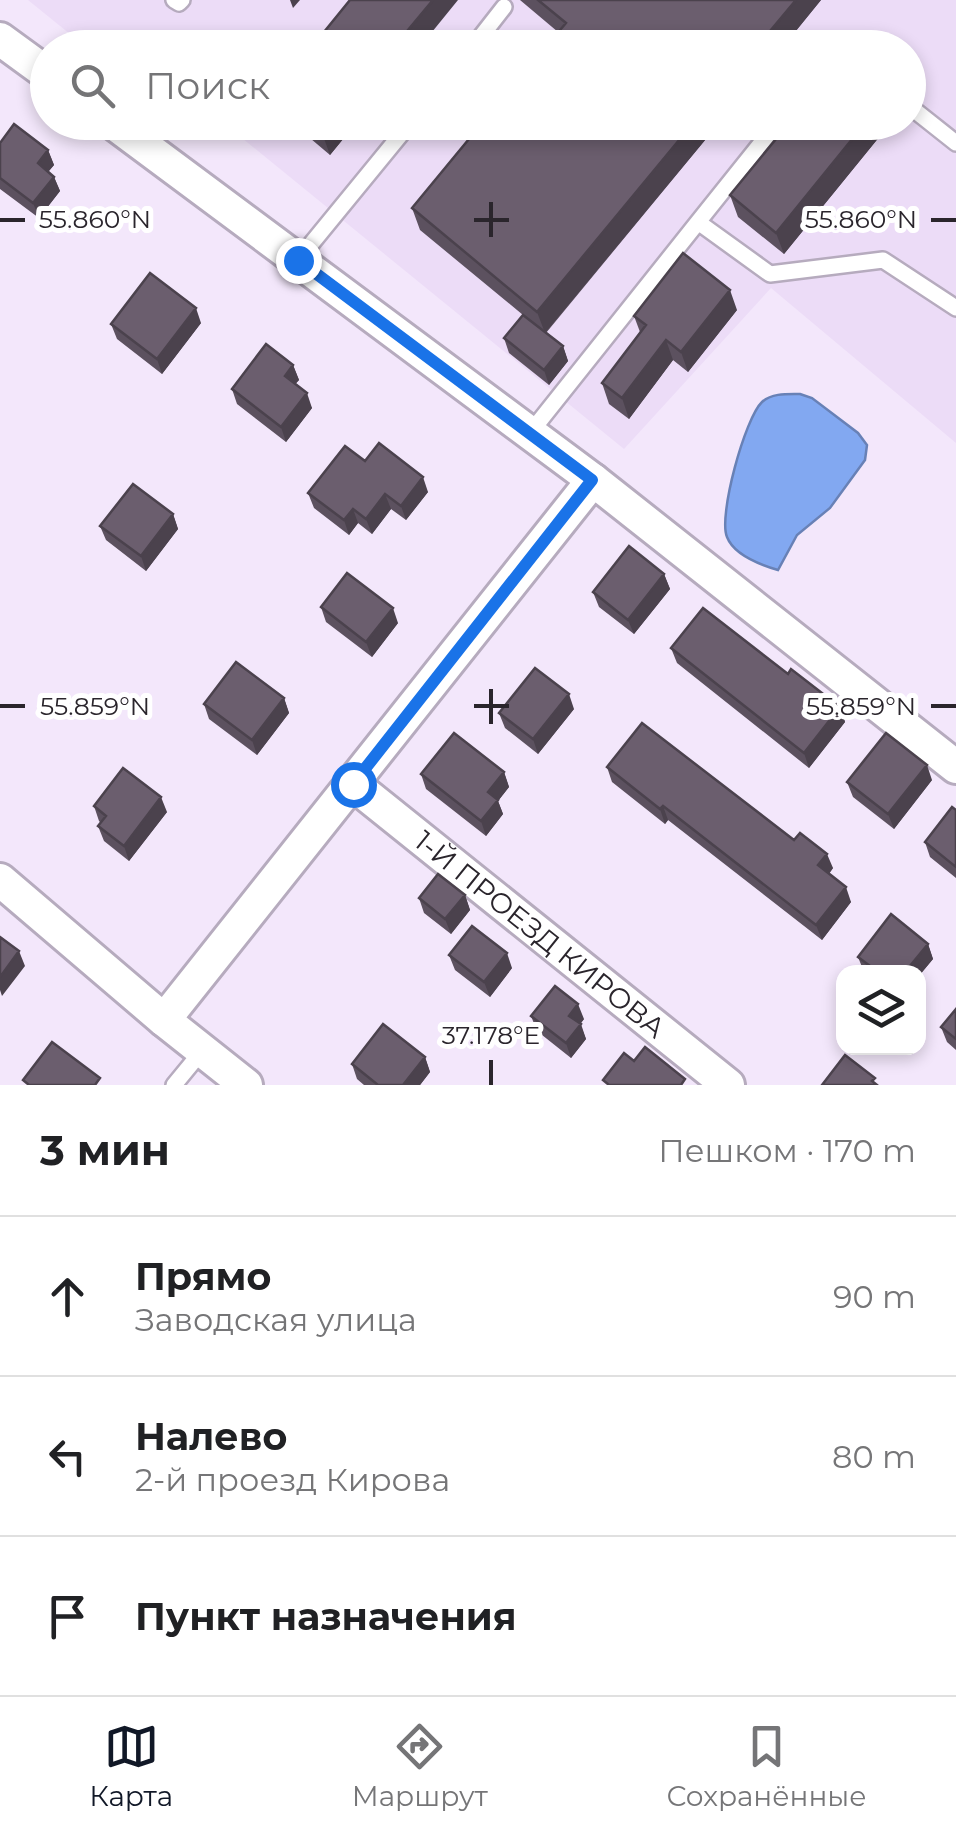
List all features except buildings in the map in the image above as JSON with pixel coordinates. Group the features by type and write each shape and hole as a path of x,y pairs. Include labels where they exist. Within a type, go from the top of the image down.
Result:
{"street":[{"path":"0,39 30,61"},
{"path":"136,140 592,480 956,768"},
{"path":"164,1020 592,480"},
{"name":"1-Й ПРОЕЗД КИРОВА","path":"353,784 728,1085"},
{"path":"0,880 246,1085"}],"lane":[{"path":"486,30 504,7"},
{"path":"926,119 956,143"},
{"path":"298,260 395,140"},
{"path":"530,433 764,140"},
{"path":"698,222 770,274 883,260 956,308"},
{"path":"174,1085 202,1050"}],"shaded area":[{"path":"28,0 956,0 956,443 771,288 624,449 244,140 926,140 926,30 65,30"}],"water":[{"path":"800,394 812,398 858,433 867,445 865,460 830,508 797,535 778,570 736,549 727,537 726,509 741,446 755,412 770,397"}],"route":[{"path":"298,260 592,480 353,784"}]}
